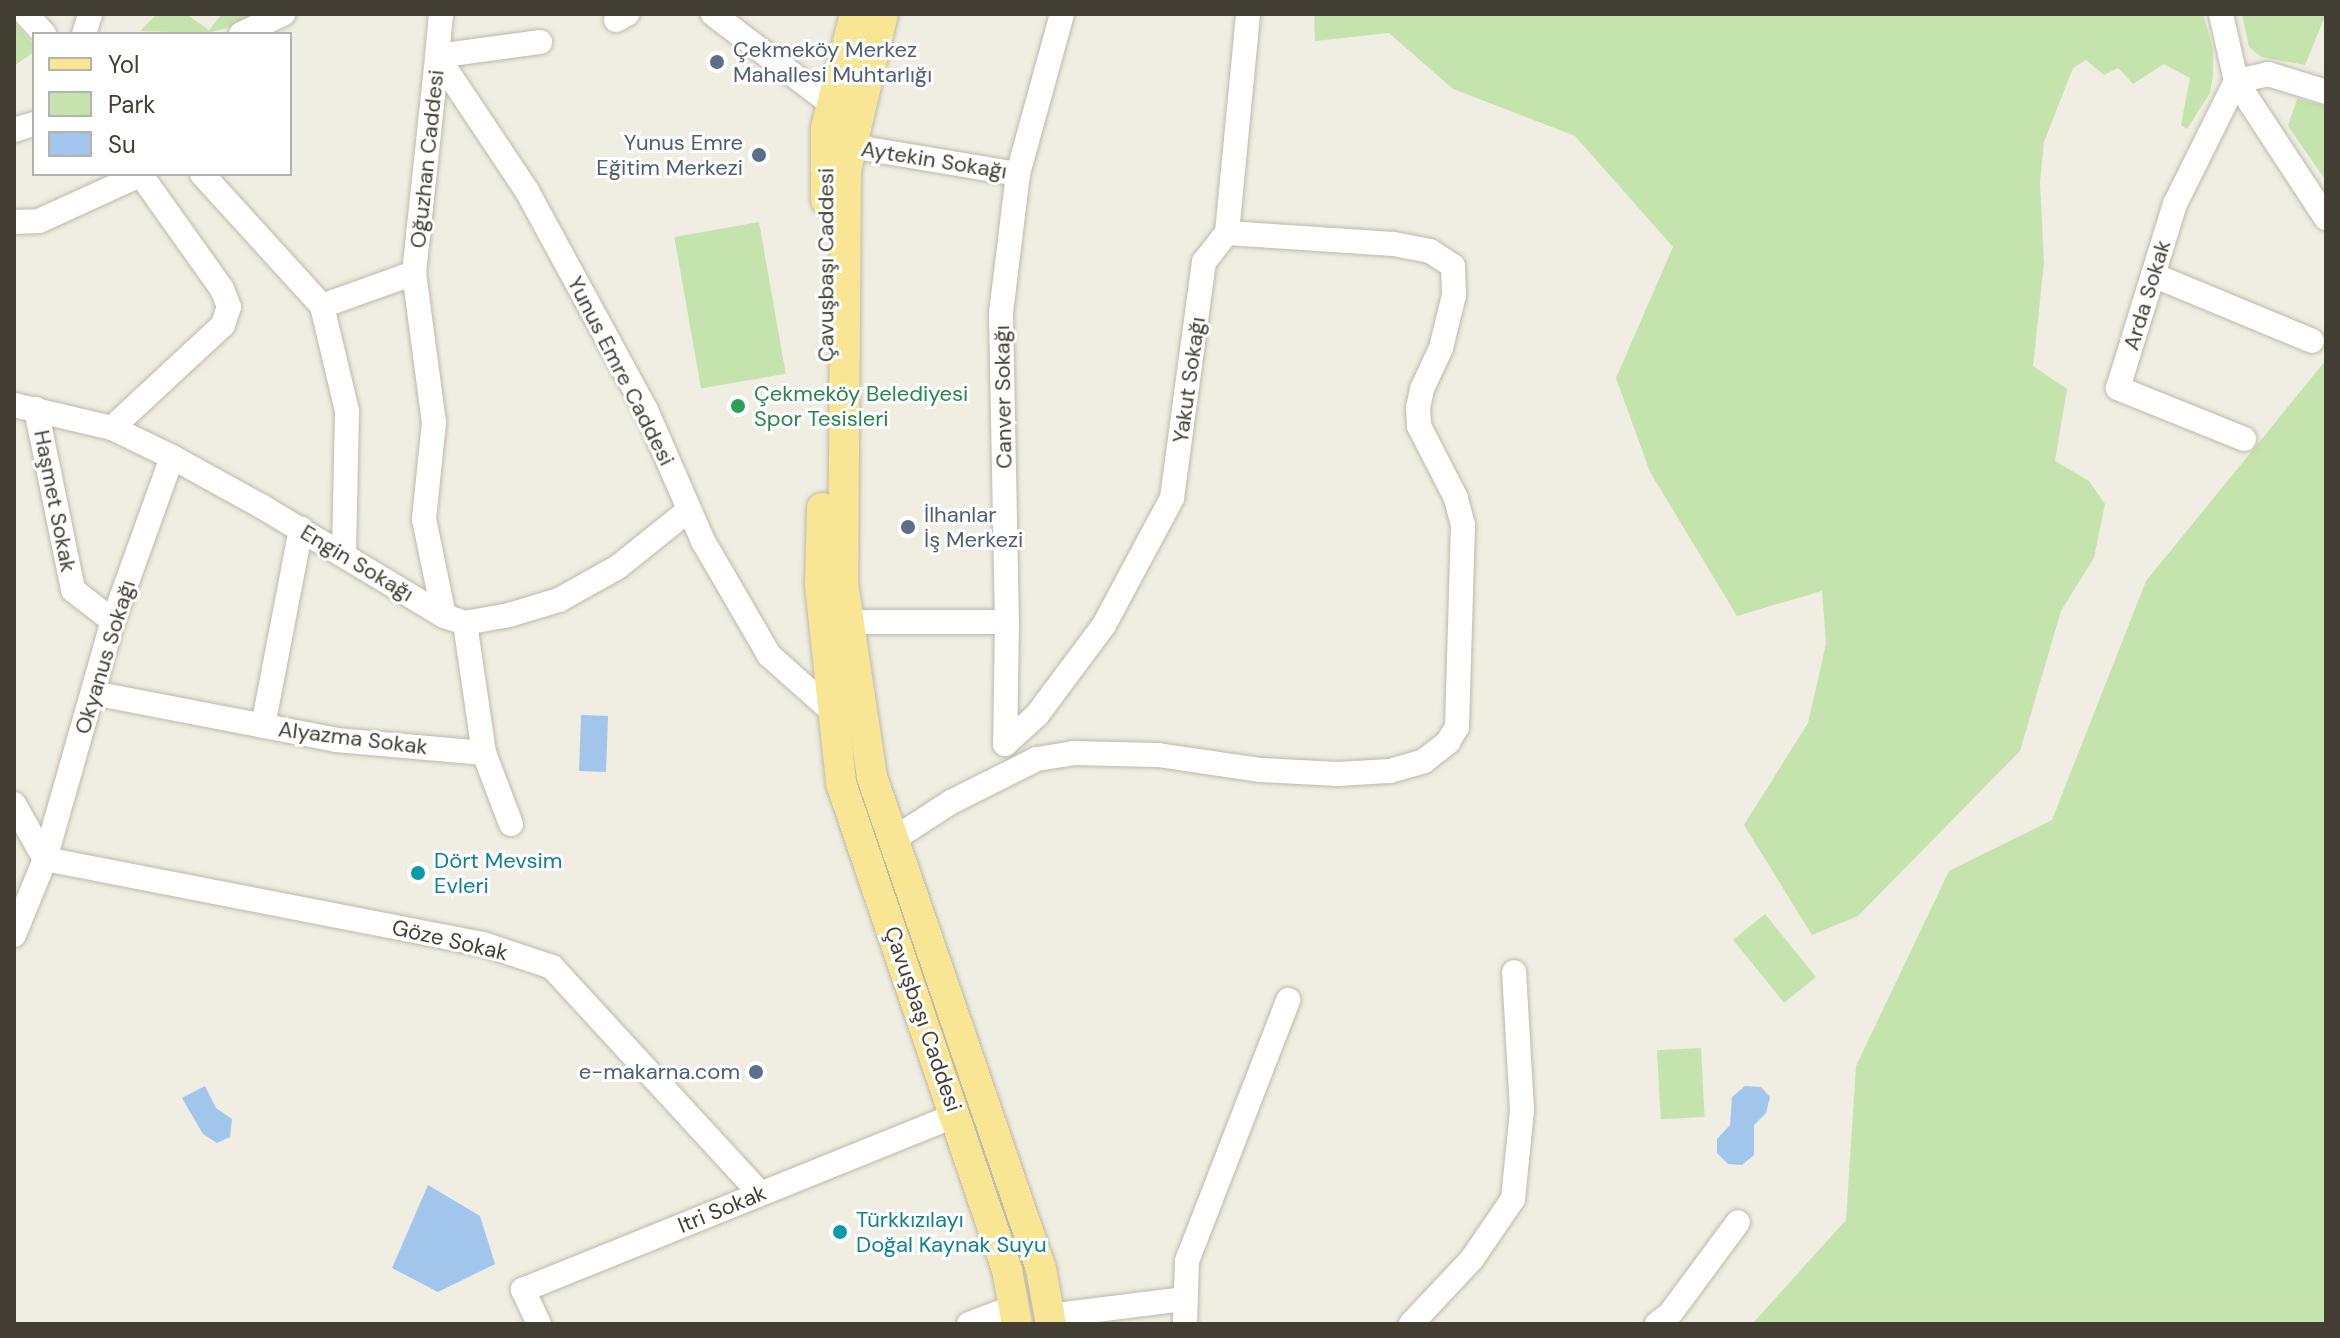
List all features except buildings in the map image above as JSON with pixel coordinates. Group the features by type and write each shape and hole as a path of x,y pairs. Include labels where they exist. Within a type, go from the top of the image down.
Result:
{"main road":[{"name":"Çavuşbaşı Caddesi","path":"855,14 826,128 826,368 820,585 847,713 894,839 1037,1258 1050,1320"},
{"name":"Çavuşbaşı Caddesi","path":"883,14 846,170 842,512 843,583 848,622 847,713 841,783 1007,1270 1015,1315"}],"street":[{"path":"26,14 42,32"},
{"path":"245,32 283,14"},
{"path":"441,14 437,56 540,42"},
{"path":"713,14 833,105"},
{"name":"Canver Sokağı","path":"1005,744 1007,622 1001,313 1018,174 1062,14"},
{"path":"894,839 979,788 1037,759 1073,753 1158,755 1261,770 1323,773 1390,771 1424,761 1448,742 1457,727 1463,525 1456,498 1419,426 1418,408 1422,389 1441,348 1454,295 1453,266 1430,251 1393,244 1227,233 1248,14"},
{"path":"2221,14 2236,81 2326,218"},
{"name":"Oğuzhan Caddesi","path":"322,306 414,273 437,56"},
{"name":"Yunus Emre Caddesi","path":"437,56 527,191 646,410 703,541 769,655 847,713"},
{"path":"2236,81 2268,74 2326,92"},
{"name":"Arda Sokak","path":"2236,81 2175,204 2118,388 2244,439"},
{"name":"Çavuşbaşı Caddesi","path":"833,105 850,146"},
{"name":"Aytekin Sokağı","path":"850,146 1018,174"},
{"path":"14,222 39,221 137,176"},
{"path":"112,428 223,325 229,307 222,289 142,176"},
{"path":"204,176 322,306 347,411 344,555"},
{"name":"Yakut Sokağı","path":"1005,744 1037,715 1104,625 1172,498 1204,262 1227,233"},
{"path":"414,273 434,422 424,519 454,619 484,753 511,824"},
{"path":"2153,275 2312,341"},
{"name":"Engin Sokağı","path":"25,407 112,428 172,457 454,619"},
{"name":"Haşmet Sokak","path":"25,407 73,590 113,621"},
{"name":"Okyanus Sokağı","path":"14,935 45,859 113,621 172,457"},
{"path":"454,619 509,615 559,600 618,567 689,510"},
{"path":"263,726 301,529"},
{"path":"848,622 1007,622"},
{"name":"Alyazma Sokak","path":"93,693 336,740 484,753"},
{"path":"979,788 1005,744"},
{"path":"14,804 45,859"},
{"name":"Göze Sokak","path":"45,859 483,944 552,967 760,1193"},
{"path":"1411,1324 1472,1259 1513,1199 1522,1110 1514,972"},
{"path":"1185,1324 1183,1299 1187,1261 1288,1000"},
{"name":"Itri Sokak","path":"539,1324 523,1290 956,1115"},
{"path":"1657,1324 1670,1314 1738,1222"},
{"name":"Çavuşbaşı Caddesi","path":"1050,1320 1183,1299"},
{"path":"969,1324 1015,1315"}],"green space":[{"path":"157,14 186,14 209,30 222,14 260,14 242,24 212,32 140,31"},
{"path":"1314,14 2203,14 2213,49 2213,76 2210,93 2187,129 2181,125 2190,78 2164,64 2133,84 2118,68 2104,75 2086,60 2073,68 2044,142 2040,182 2044,263 2033,366 2067,389 2055,461 2089,481 2105,504 2094,558 2061,611 2020,751 1858,916 1812,935 1744,825 1808,723 1826,644 1822,591 1737,616 1650,472 1616,378 1673,247 1575,136 1453,89 1389,33 1315,41"},
{"path":"2242,14 2326,14 2305,65 2261,57 2249,47"},
{"path":"16,24 32,44 32,53 14,66"},
{"path":"2297,99 2326,106 2326,181 2288,126"},
{"path":"759,222 786,374 701,389 674,237"},
{"path":"2326,360 2326,1324 1752,1324 1846,1220 1856,1066 1949,871 2052,820 2146,581"},
{"path":"1765,914 1816,977 1784,1003 1733,940"},
{"path":"1701,1048 1705,1117 1661,1119 1657,1050"}],"water":[{"path":"581,715 608,716 606,772 579,771"},
{"path":"205,1086 216,1108 232,1119 230,1137 217,1143 203,1134 182,1098"},
{"path":"1745,1086 1761,1087 1770,1097 1766,1113 1754,1125 1754,1155 1742,1165 1728,1164 1717,1153 1717,1139 1730,1125 1732,1097"},
{"path":"428,1185 480,1216 495,1264 438,1292 392,1268"}],"place":[{"name":"Çekmeköy Merkez Mahallesi Muhtarlığı","path":"717,62"},
{"name":"Yunus Emre Eğitim Merkezi","path":"759,155"},
{"name":"Çekmeköy Belediyesi Spor Tesisleri","path":"738,406"},
{"name":"İlhanlar İş Merkezi","path":"908,527"},
{"name":"Dört Mevsim Evleri","path":"418,873"},
{"name":"e-makarna.com","path":"756,1072"},
{"name":"Türkkızılayı Doğal Kaynak Suyu","path":"840,1232"}]}
